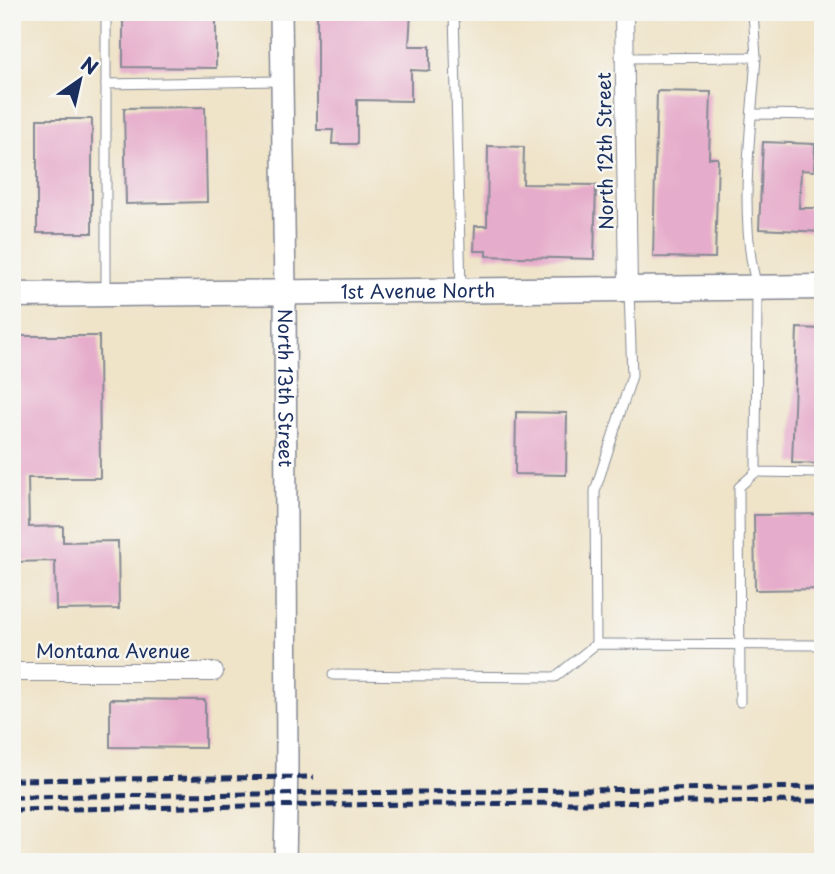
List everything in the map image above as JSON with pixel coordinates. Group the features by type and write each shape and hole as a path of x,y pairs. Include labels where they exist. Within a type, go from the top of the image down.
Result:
{"main road":[{"name":"1st Avenue North","path":"12,295 823,287"}],"street":[{"name":"North 13th Street","path":"281,12 285,292 285,862"},
{"name":"North 12th Street","path":"624,12 628,289"},
{"name":"Montana Avenue","path":"12,672 214,672"}],"lane":[{"path":"106,12 106,294"},
{"path":"453,12 461,290"},
{"path":"754,12 756,57 748,169 749,259 757,287 756,472"},
{"path":"625,58 756,57"},
{"path":"106,84 282,81"},
{"path":"752,114 823,115"},
{"path":"596,644 595,491 632,376 628,289"},
{"path":"740,702 739,487 756,472 823,473"},
{"path":"333,675 555,677 596,644 823,645"}],"building":[{"path":"317,12 411,12 409,46 430,46 430,71 411,70 411,101 357,100 357,144 332,144 333,130 317,130"},
{"path":"123,17 216,17 216,68 123,67"},
{"path":"657,91 711,92 709,158 718,158 715,258 653,257"},
{"path":"205,107 207,202 126,204 124,108"},
{"path":"37,119 92,119 92,233 37,233"},
{"path":"763,142 815,144 814,171 801,170 799,208 823,208 823,232 759,229"},
{"path":"488,146 524,147 523,184 596,185 594,259 486,256 486,251 474,251 475,226 487,226"},
{"path":"797,328 823,329 823,464 792,463"},
{"path":"12,336 99,336 100,478 28,478 29,527 63,526 63,542 118,541 119,609 56,610 55,561 12,562"},
{"path":"516,412 567,413 566,475 515,474"},
{"path":"823,514 823,589 755,590 754,515"},
{"path":"110,699 205,700 205,748 110,747"}],"railway":[{"path":"12,780 314,777"},
{"path":"12,797 823,787"},
{"path":"12,810 823,801"}]}
